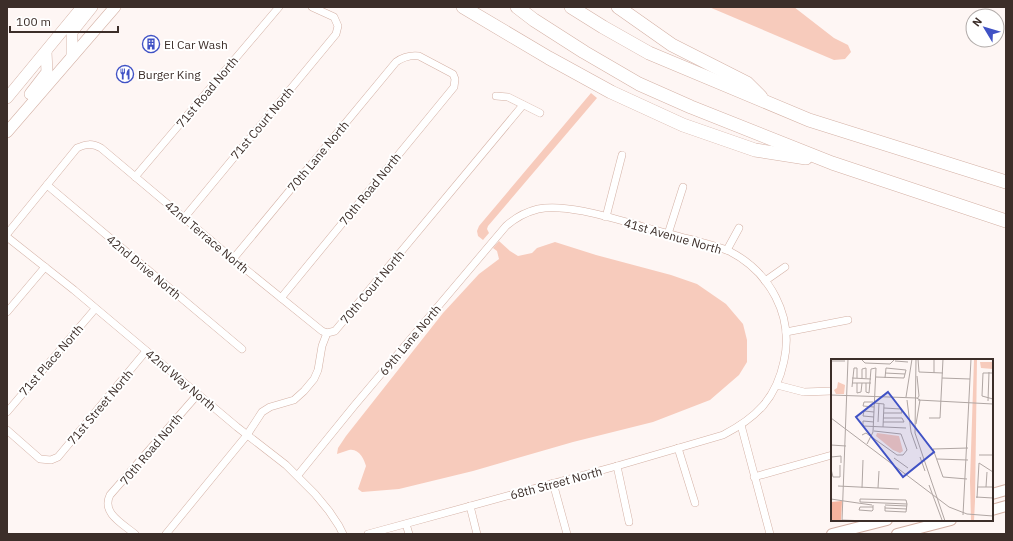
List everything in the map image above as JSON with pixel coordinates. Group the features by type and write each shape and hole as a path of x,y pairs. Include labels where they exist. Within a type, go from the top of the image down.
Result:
{"highway":[{"path":"7,98 82,7"},
{"path":"72,56 72,32 92,7"},
{"path":"8,131 115,7"},
{"path":"463,7 556,62 611,92 683,125 755,150 832,163"},
{"path":"517,7 534,20 578,48 639,84 691,107 832,163 1006,221"},
{"path":"571,7 602,27 649,53 809,120 1006,182"},
{"path":"618,7 672,44 747,83 767,102"},
{"path":"8,131 18,109 47,72 46,52"}],"main road":[{"path":"993,494 1006,490"},
{"path":"993,510 1006,506"},
{"path":"832,534 883,521"},
{"path":"897,534 948,521"}],"street":[{"name":"71st Road North","path":"136,177 278,7"},
{"name":"71st Court North","path":"184,218 336,34 338,26 334,17 312,7"},
{"name":"70th Road North","path":"281,298 454,87 455,79 453,74 418,56 413,55 405,57"},
{"name":"70th Lane North","path":"233,259 396,62 405,57"},
{"path":"496,96 508,97 540,113"},
{"name":"70th Court North","path":"327,334 335,331 523,105"},
{"name":"42nd Terrace North","path":"47,185 77,148 86,144 96,145 233,259 327,334"},
{"path":"606,217 622,155"},
{"path":"7,235 47,185"},
{"name":"42nd Drive North","path":"47,185 242,349"},
{"path":"668,234 683,187"},
{"name":"41st Avenue North","path":"528,212 548,208 558,208 606,217 727,250 746,262 765,281 782,308 786,332 786,355 777,385 763,407 741,424"},
{"name":"69th Lane North","path":"298,475 497,236 510,223 528,212"},
{"path":"727,250 739,228"},
{"name":"42nd Way North","path":"7,235 247,435 298,475 329,511 343,534"},
{"path":"7,312 45,267"},
{"path":"765,281 785,268"},
{"name":"71st Place North","path":"7,412 95,309"},
{"path":"786,332 848,320"},
{"path":"166,534 247,435 262,412 270,407 294,400 314,379 318,370 322,346 327,334"},
{"name":"71st Street North","path":"7,430 40,459 51,460 58,457 146,351"},
{"path":"777,385 804,392 831,391"},
{"name":"70th Road North","path":"135,534 109,512 107,505 110,496 198,394"},
{"path":"741,424 770,534"},
{"name":"68th Street North","path":"368,534 617,466 723,435 741,424"},
{"path":"678,448 695,503"},
{"path":"754,477 831,455"},
{"path":"617,466 629,522"},
{"path":"553,483 567,534"},
{"path":"470,506 477,534"},
{"path":"406,524 409,534"}],"shaded area":[{"path":"709,7 794,7 834,38 848,45 851,52 845,59 834,60"},
{"path":"591,93 597,98 488,226 487,229 489,233 483,240 478,236 477,231 479,226"},
{"path":"499,241 518,256 532,253 537,248 555,242 596,255 671,275 697,284 726,304 743,324 747,340 747,362 739,375 710,400 653,422 573,442 473,471 399,489 362,492 358,489 366,466 362,457 358,452 353,450 337,454 338,448 443,313 479,274 499,259 497,251 493,248"}],"place":[{"name":"El Car Wash","path":"151,44"},
{"name":"Burger King","path":"125,74"}]}
